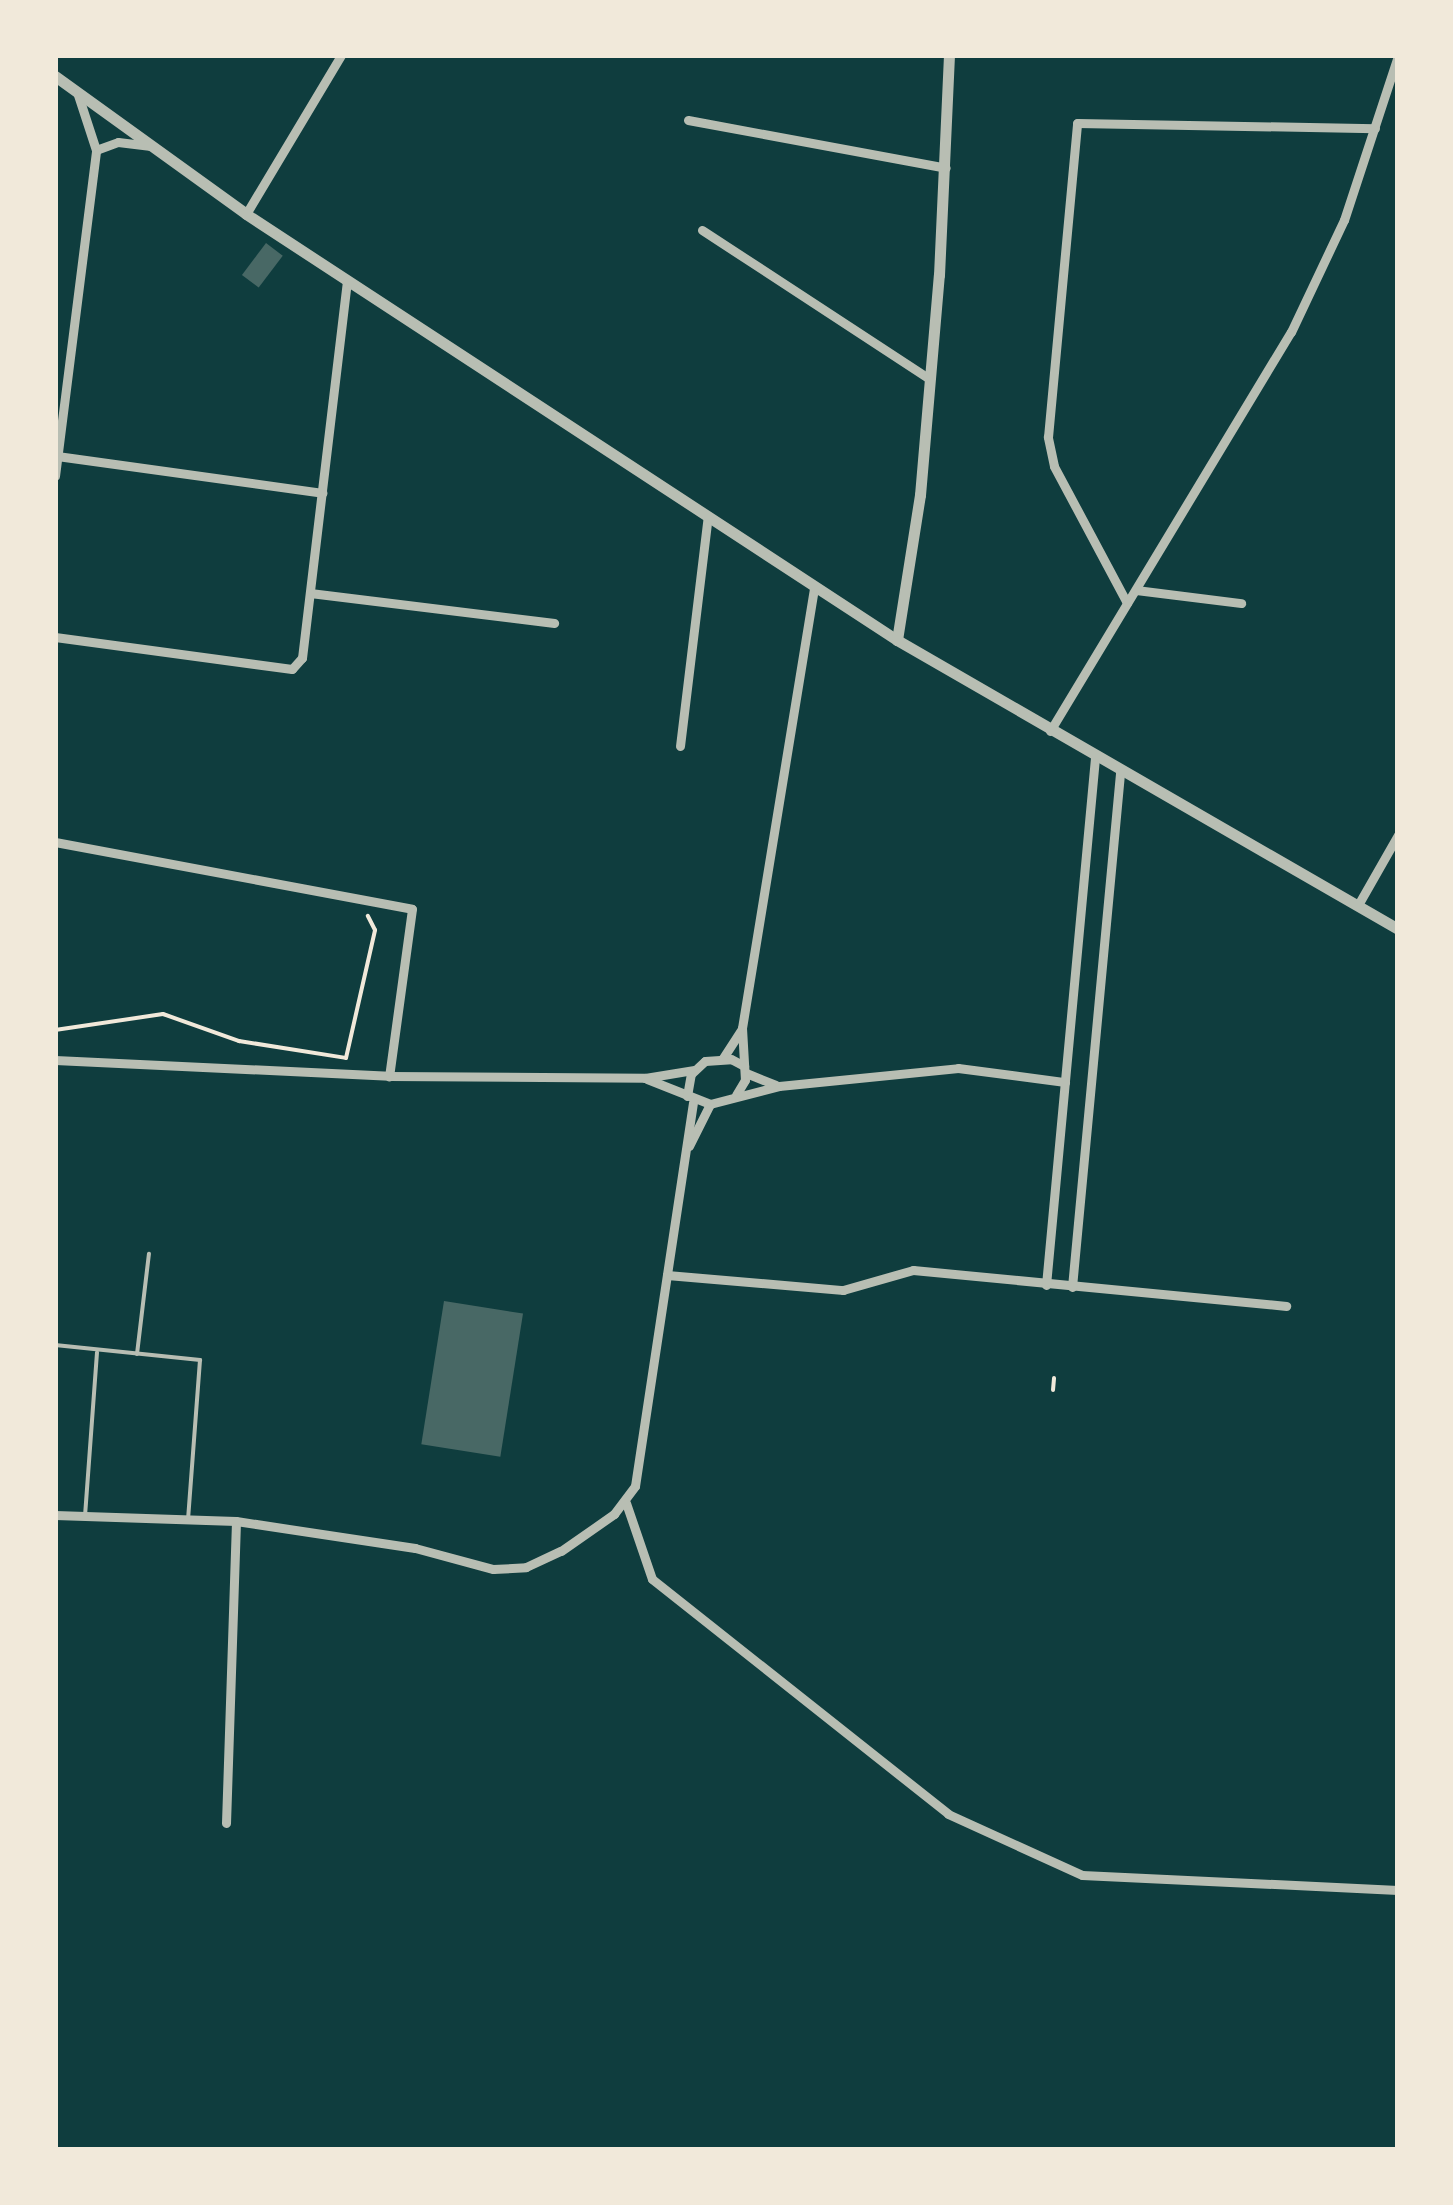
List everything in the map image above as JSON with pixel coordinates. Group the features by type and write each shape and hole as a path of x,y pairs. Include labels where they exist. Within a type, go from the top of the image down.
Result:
{"street":[{"path":"246,214 341,55"},
{"path":"897,640 930,379 946,168 949,55"},
{"path":"1050,731 1291,332 1344,220 1398,56"},
{"path":"55,76 246,214 897,640 1120,773 1398,929"},
{"path":"55,476 96,150 77,92"},
{"path":"688,120 946,168"},
{"path":"1127,604 1054,466 1048,437 1077,122 1376,128"},
{"path":"96,150 118,142 152,146"},
{"path":"702,230 930,379"},
{"path":"55,637 292,668 302,658 348,280"},
{"path":"58,456 322,493"},
{"path":"680,746 708,516"},
{"path":"736,1095 745,1070 742,1028 814,586"},
{"path":"1136,590 1241,603"},
{"path":"310,594 554,623"},
{"path":"1046,1284 1094,758"},
{"path":"1072,1287 1120,773"},
{"path":"1358,905 1398,835"},
{"path":"55,842 412,909 389,1076"},
{"path":"55,1060 389,1076 645,1078 694,1070 723,1058 742,1028"},
{"path":"723,1058 779,1086"},
{"path":"645,1078 710,1104 779,1086 958,1068 1065,1082"},
{"path":"55,1516 236,1521 509,1570 561,1551 626,1503 641,1464 686,1153 694,1070"},
{"path":"686,1153 710,1104"},
{"path":"667,1274 843,1290 913,1270 1286,1306"},
{"path":"626,1503 652,1579 948,1814 1082,1875 1398,1890"},
{"path":"226,1823 236,1521"}],"lane":[{"path":"137,1354 148,1254"},
{"path":"55,1344 200,1360 188,1520"},
{"path":"85,1516 97,1349"}],"path":[{"path":"55,1030 163,1014 239,1040 346,1058 376,930 366,914"},
{"path":"1053,1390 1054,1378"}],"building":[{"path":"266,243 283,256 259,288 242,275"},
{"path":"444,1301 523,1314 500,1457 421,1444"}]}
